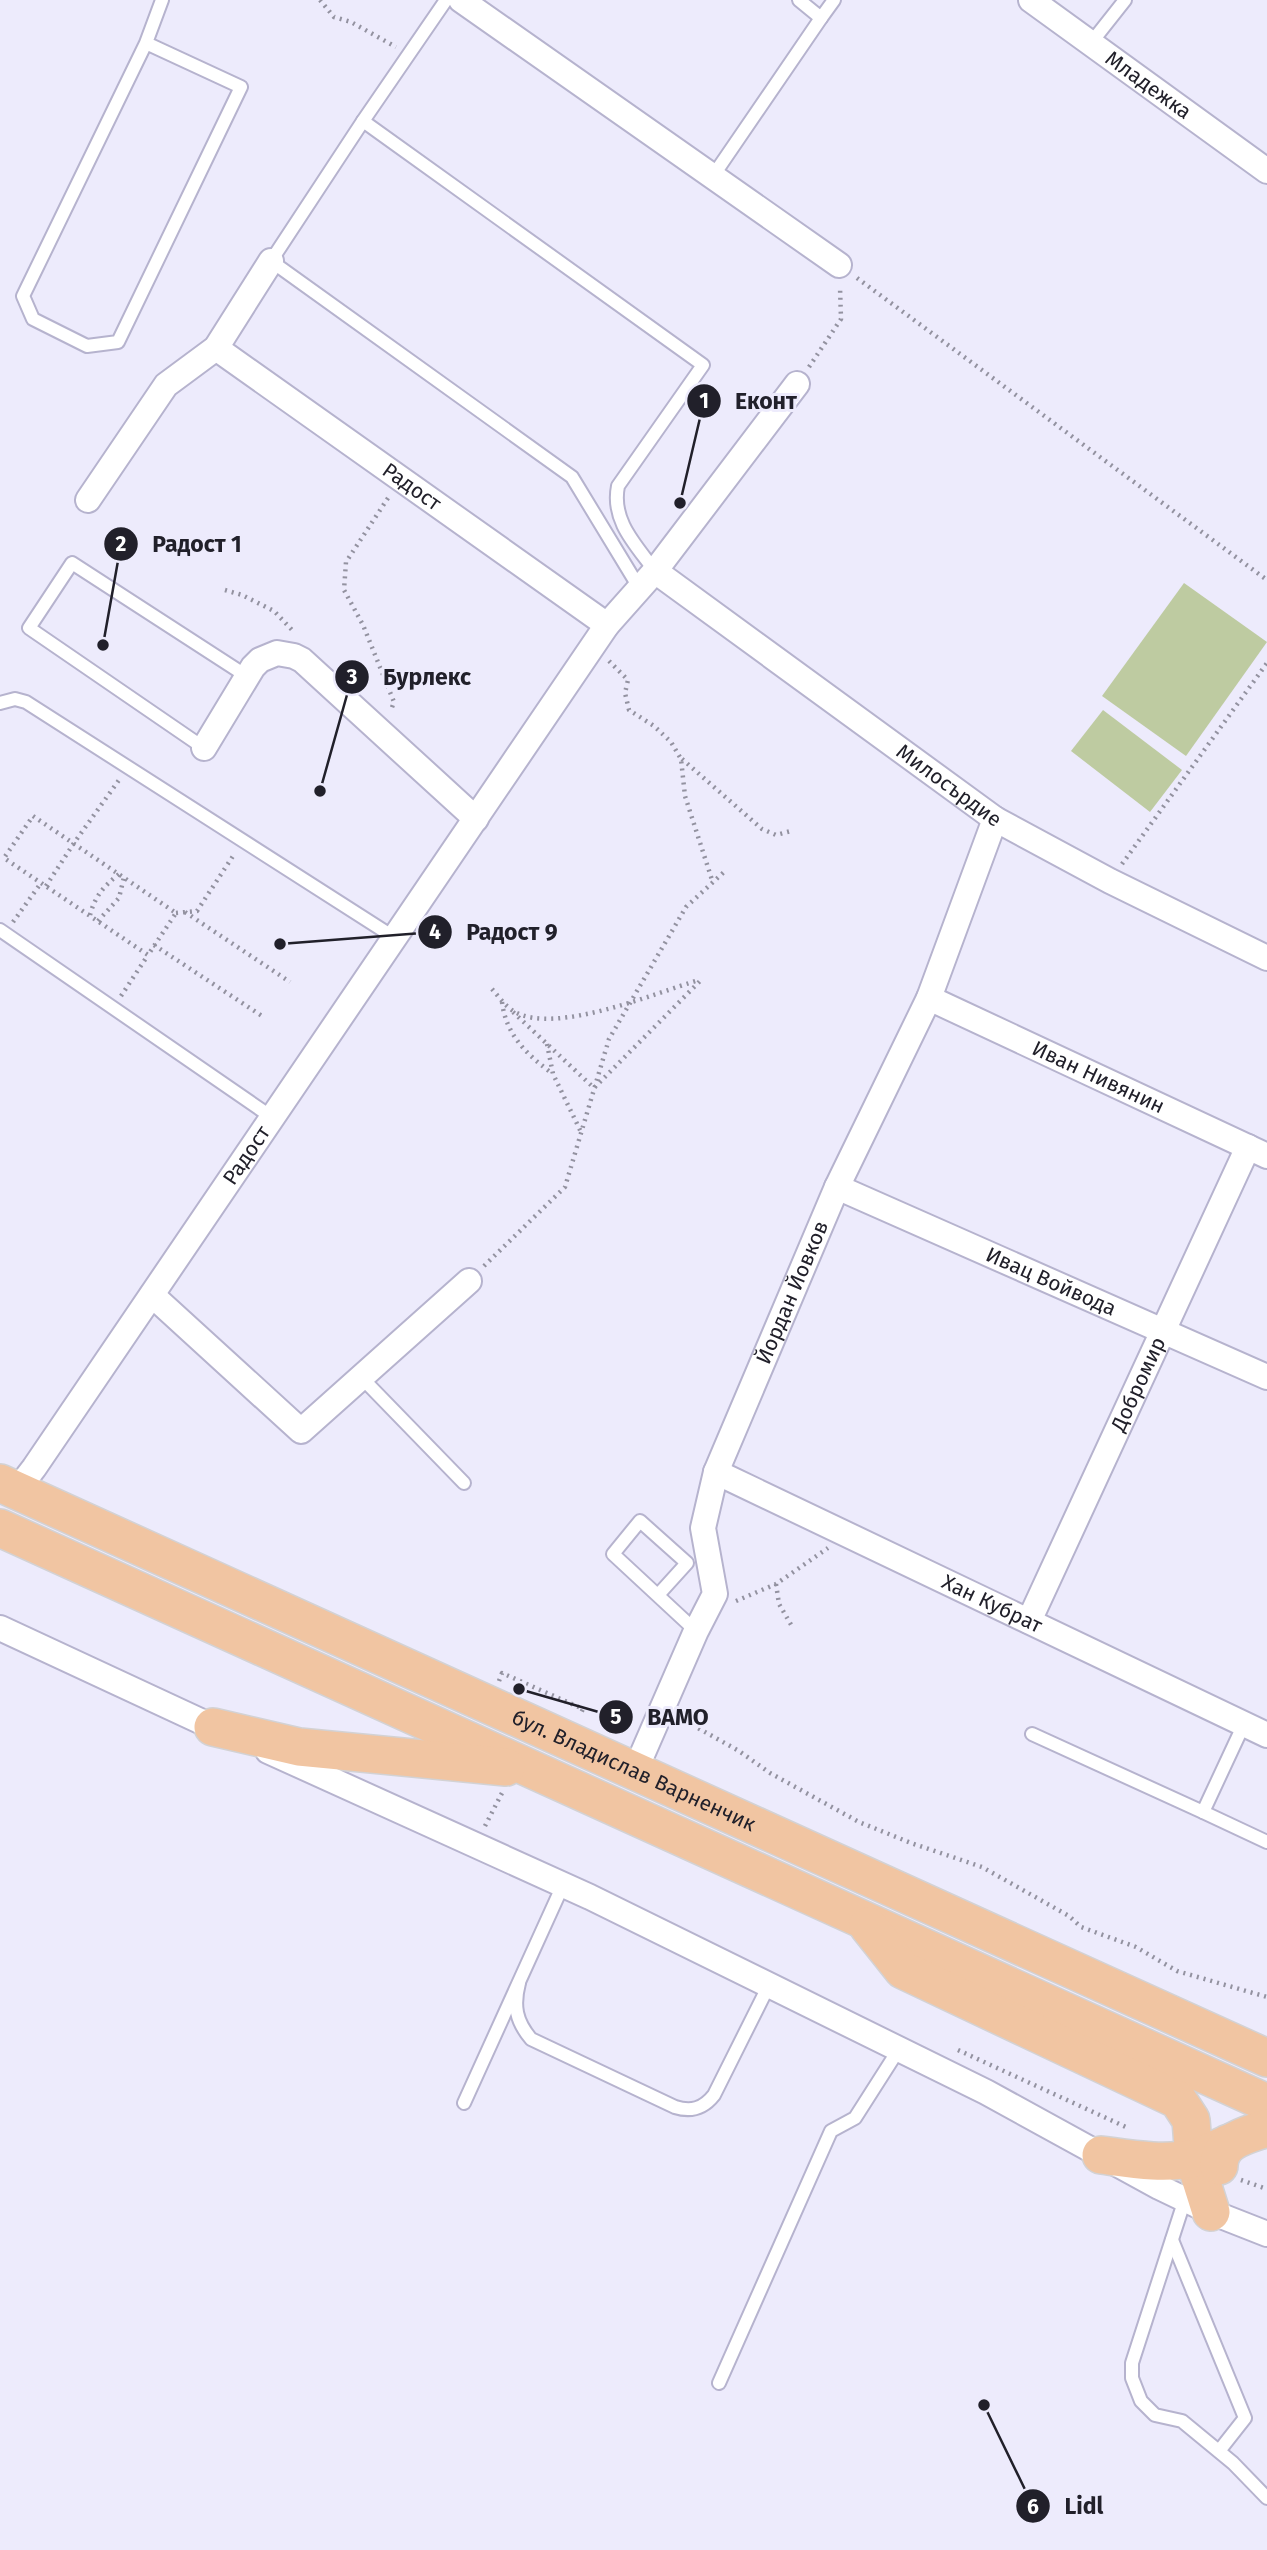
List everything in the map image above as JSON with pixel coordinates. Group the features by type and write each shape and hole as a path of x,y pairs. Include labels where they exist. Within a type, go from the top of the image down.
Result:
{"main road":[{"name":"бул. Владислав Варненчик","path":"8,1487 1267,2058"},
{"name":"бул. Владислав Варненчик","path":"0,1528 517,1780 863,1920 1267,2103"},
{"path":"213,1727 299,1747 437,1762 517,1780"},
{"path":"863,1920 903,1970 1178,2100 1191,2120 1194,2158 1210,2210"},
{"path":"1101,2155 1151,2161 1194,2158 1267,2128"},
{"path":"1210,2210 1222,2187 1219,2158 1229,2143"}],"street":[{"path":"461,0 839,265"},
{"name":"Младежка","path":"1031,0 1267,171"},
{"path":"88,500 166,385 216,348 271,261"},
{"name":"Радост","path":"216,348 607,625"},
{"name":"Радост","path":"8,1487 34,1468 607,625 647,580 797,384"},
{"name":"Милосърдие","path":"647,580 995,819 1110,881 1267,958"},
{"path":"204,747 260,660 277,653 294,656 476,819"},
{"name":"Йордан Йовков","path":"635,1771 696,1630 715,1594 703,1528 716,1472 837,1187 929,998 995,819"},
{"name":"Иван Нивянин","path":"929,998 1257,1152"},
{"name":"Добромир","path":"1029,1621 1163,1330 1257,1152"},
{"name":"Ивац Войвода","path":"837,1187 1267,1377"},
{"path":"152,1295 301,1431 469,1281"},
{"name":"Хан Кубрат","path":"716,1472 1267,1735"},
{"path":"0,1628 563,1885 986,2092 1101,2155 1210,2210 1267,2234"}],"lane":[{"path":"146,43 241,87 118,342 87,346 33,319 23,296 146,43 162,0"},
{"path":"446,0 271,261 572,477 647,580"},
{"path":"799,0 821,18"},
{"path":"713,176 834,0"},
{"path":"1091,43 1125,0"},
{"path":"363,121 703,365 618,486 615,499 617,513 647,580"},
{"path":"204,747 29,628 72,563 248,677"},
{"path":"0,703 15,699 26,702 395,938"},
{"path":"3,932 273,1118"},
{"path":"361,1377 464,1483"},
{"path":"658,1595 687,1563 640,1521 613,1554 696,1630"},
{"path":"1203,1812 1244,1724"},
{"path":"1032,1734 1267,1842"},
{"path":"464,2103 563,1885"},
{"path":"519,1983 515,1998 516,2013 521,2027 531,2039 675,2107 692,2110 708,2102 714,2095 769,1985"},
{"path":"719,2383 831,2131 855,2118 899,2049"},
{"path":"1210,2210 1172,2240 1132,2363 1132,2378 1141,2401 1155,2415 1182,2421 1219,2451 1267,2498"},
{"path":"1172,2240 1245,2418 1219,2451"}],"path":[{"path":"320,0 334,17 351,22 409,54"},
{"path":"797,384 841,319 839,265"},
{"path":"839,265 1267,580"},
{"path":"384,735 394,702 363,625 344,590 344,571 346,562 388,500 392,473"},
{"path":"225,590 242,595 274,611 306,643 308,666"},
{"path":"593,646 628,680 625,694 629,710 654,726 671,742 681,758 762,829 776,835 791,831"},
{"path":"1110,881 1267,663"},
{"path":"681,758 685,796 713,883"},
{"path":"3,932 44,884 128,767"},
{"path":"148,955 4,858 33,816 176,912 197,911 243,841"},
{"path":"469,1281 565,1187 609,1039 686,907 724,872"},
{"path":"90,915 94,900 104,886 121,876"},
{"path":"98,921 119,898 121,876"},
{"path":"113,1008 176,912"},
{"path":"185,912 290,982"},
{"path":"154,945 265,1018"},
{"path":"513,1012 528,1018 576,1018 702,979 594,1088"},
{"path":"492,989 594,1088"},
{"path":"502,1001 504,1022 521,1046 553,1074"},
{"path":"547,1043 553,1074 581,1132"},
{"path":"732,1603 776,1584 848,1535"},
{"path":"776,1584 779,1604 793,1628"},
{"path":"502,1673 583,1709"},
{"path":"664,1704 678,1717 739,1751 770,1773 859,1822 982,1867 1069,1916 1081,1927 1136,1947 1177,1971 1267,1997"},
{"path":"475,1845 517,1780"}],"green space":[{"path":"1184,583 1267,642 1186,756 1102,696"},
{"path":"1103,710 1182,770 1150,812 1071,751"}],"place":[{"name":"Еконт","path":"680,503"},
{"name":"Радост 1","path":"103,645"},
{"name":"Бурлекс","path":"320,791"},
{"name":"Радост 9","path":"280,944"},
{"name":"ВАМО","path":"519,1689"},
{"name":"Lidl","path":"984,2405"}]}
